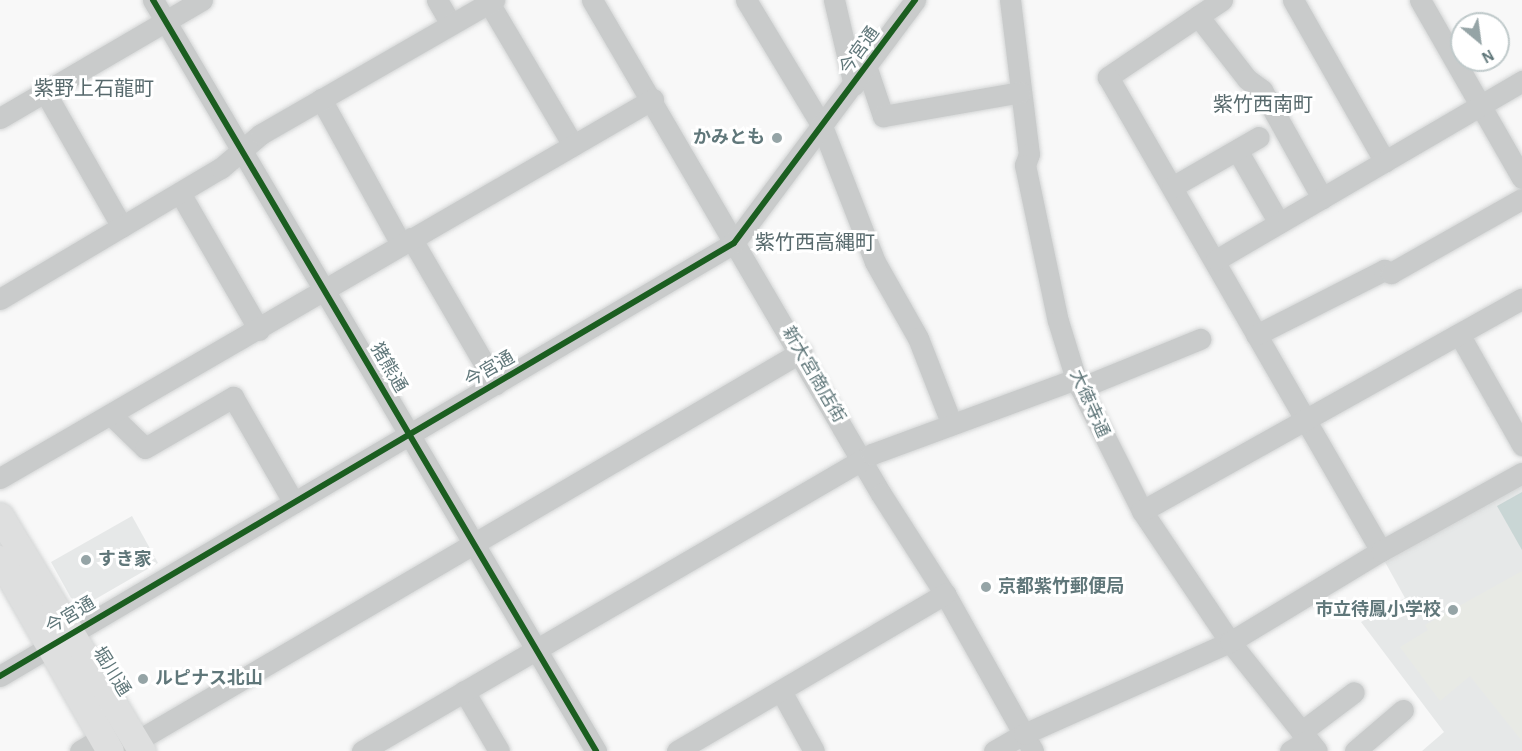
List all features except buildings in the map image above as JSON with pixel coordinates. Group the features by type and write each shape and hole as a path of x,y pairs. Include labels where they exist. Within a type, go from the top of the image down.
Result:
{"main road":[{"path":"0,516 115,747"},
{"path":"0,559 61,640"}],"street":[{"name":"猪熊通","path":"153,0 409,435 476,543 596,751"},
{"path":"0,118 202,0"},
{"path":"437,0 451,24"},
{"name":"新大宮商店街","path":"592,0 653,99 734,243 801,352 861,460 945,594 1028,742"},
{"path":"746,0 822,126 875,262 918,338 951,422"},
{"path":"834,0 854,86"},
{"name":"今宮通","path":"0,676 734,243 867,69 915,0"},
{"name":"大徳寺通","path":"1010,0 1029,154 1025,165 1058,321 1078,384 1142,511 1230,642 1304,744"},
{"path":"1222,0 1108,77 1215,260 1305,422 1381,550"},
{"path":"1293,0 1385,162"},
{"path":"1420,0 1522,178"},
{"path":"0,299 180,193 261,134 492,1 573,145"},
{"path":"1198,16 1247,79 1262,90 1322,198"},
{"path":"867,69 883,116 1020,92"},
{"path":"1215,260 1522,81"},
{"path":"45,92 122,227"},
{"path":"321,99 406,241 496,384"},
{"path":"0,478 259,330 326,291 341,278 653,99"},
{"path":"1172,187 1259,137"},
{"path":"1237,150 1279,223"},
{"path":"180,193 259,330"},
{"path":"1256,335 1384,270 1391,273 1522,199"},
{"path":"1142,511 1522,299"},
{"path":"1459,334 1522,445"},
{"path":"362,751 861,460 951,422 1078,384 1200,339"},
{"path":"115,747 476,543 801,352"},
{"path":"111,415 145,447 233,398 294,503"},
{"path":"994,751 1028,742 1230,642 1381,550 1522,473"},
{"path":"677,751 945,594"},
{"path":"781,690 814,751"},
{"path":"464,691 499,751"},
{"path":"1304,744 1354,692"},
{"path":"1355,751 1403,710"}],"shaded area":[{"name":"市立待鳳小学校","path":"1522,483 1522,751 1422,751 1444,732 1361,622 1405,598 1385,562"},
{"path":"1522,492 1522,550 1497,506"},
{"path":"132,516 158,563 87,604 71,598 51,562"},
{"path":"1522,571 1522,741 1470,676 1440,701 1400,647 1428,630 1425,625"}],"cycle path":[{"path":"153,0 596,751"},
{"path":"0,676 734,243 915,0"}],"place":[{"name":"かみとも","path":"777,138"},
{"name":"すき家","path":"86,560"},
{"name":"京都紫竹郵便局","path":"986,587"},
{"name":"市立待鳳小学校","path":"1453,610"},
{"name":"ルピナス北山","path":"143,679"}],"district":[{"name":"紫野上石龍町","path":"94,89"},
{"name":"紫竹西南町","path":"1263,105"},
{"name":"紫竹西高縄町","path":"815,243"}]}
